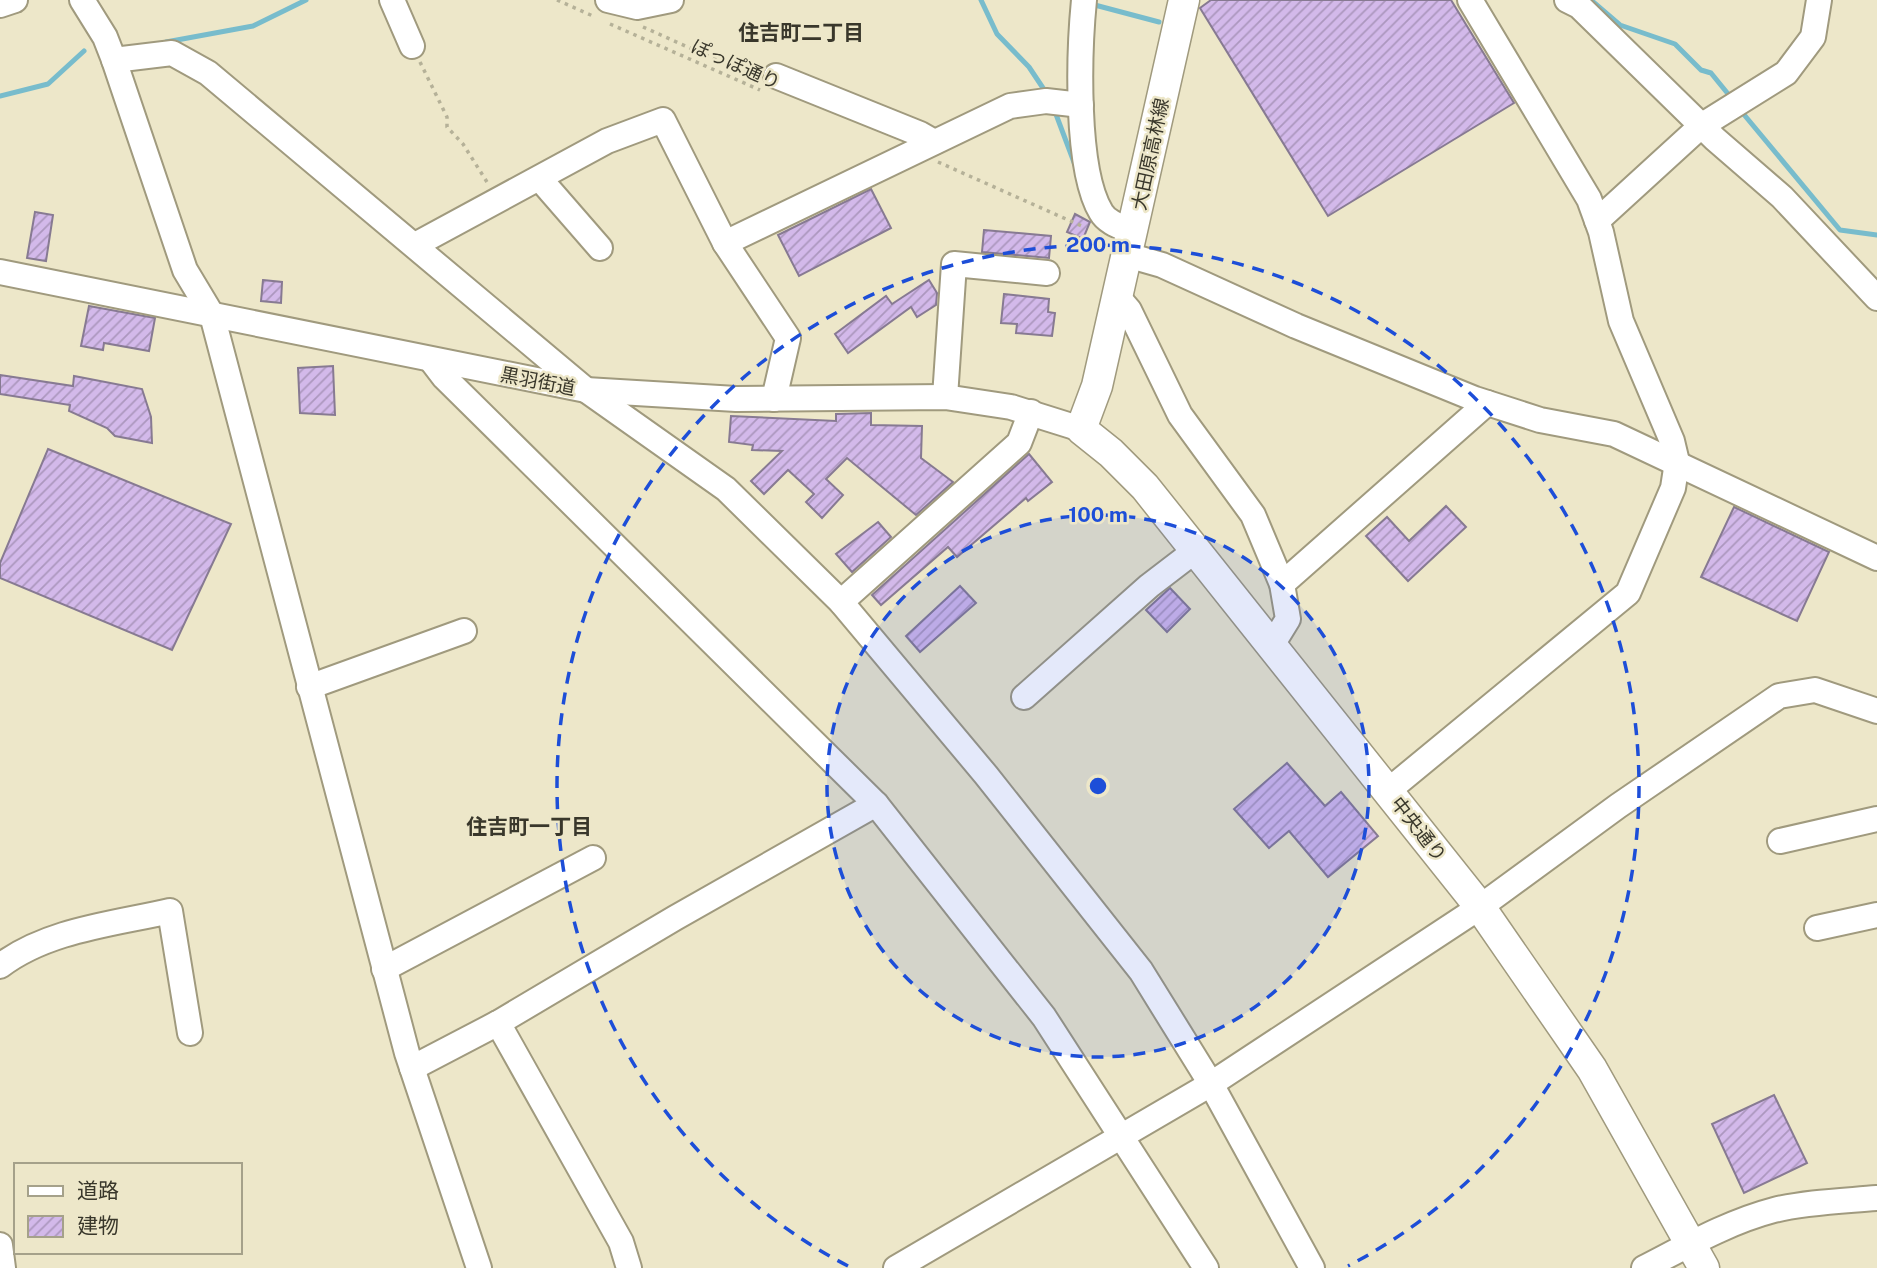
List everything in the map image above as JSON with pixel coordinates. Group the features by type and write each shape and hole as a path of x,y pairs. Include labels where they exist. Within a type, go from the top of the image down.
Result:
{"main road":[{"name":"大田原高林線","path":"1081,429 1097,386 1184,0"},
{"name":"中央通り","path":"1081,429 1111,453 1144,487 1480,907 1592,1069 1697,1256"}],"street":[{"path":"0,5 15,0"},
{"path":"82,0 105,37 114,60 185,270 212,315 384,969 412,1068 479,1268"},
{"path":"392,0 412,46"},
{"path":"608,0 637,7 671,0"},
{"path":"1084,0 1079,52 1062,103 1089,170 1101,213 1117,225 1130,243 1162,265 1296,326 1487,403 1540,420 1614,434 1877,558"},
{"path":"1389,790 1628,593 1673,488 1677,462 1672,442 1621,321 1597,221 1589,199 1470,0"},
{"path":"1569,0 1626,50 1701,126 1782,197 1877,298"},
{"path":"1597,221 1701,126 1786,73 1813,37 1819,0"},
{"path":"114,60 172,53 208,74 586,390 726,489 841,602 986,775 1141,971 1211,1084 1312,1268"},
{"path":"765,82 920,134 930,150"},
{"path":"724,243 930,150 1010,106 1062,103"},
{"path":"415,245 499,202 607,141 663,120 724,243 788,338 774,399"},
{"path":"540,179 600,248"},
{"path":"945,397 954,264 1047,273"},
{"name":"黒羽街道","path":"0,272 586,390 774,399 974,399 1031,412 1081,429"},
{"path":"1117,296 1129,310 1180,415 1253,514 1282,584 1289,619 1272,645"},
{"path":"431,360 444,377 876,804 1044,1017 1206,1268"},
{"path":"1282,584 1487,403"},
{"path":"841,602 1019,443 1031,412"},
{"path":"1024,697 1149,586 1196,550"},
{"path":"309,687 464,631"},
{"path":"896,1268 1211,1084 1480,907 1618,806 1779,696 1815,690 1877,711"},
{"path":"412,1068 498,1023 674,918 876,804"},
{"path":"1780,841 1877,819"},
{"path":"384,969 593,858"},
{"path":"0,966 18,951 39,942 170,911 190,1033"},
{"path":"1816,928 1877,915"},
{"path":"498,1023 621,1242 629,1268"},
{"path":"1644,1268 1697,1256 1773,1211 1814,1203 1877,1198"},
{"path":"0,1244 3,1268"}],"path":[{"name":"ぽっぽ通り","path":"557,0 765,82"},
{"path":"639,25 765,82"},
{"path":"412,46 447,117 447,127 463,144 499,202"},
{"path":"930,150 1085,227"}],"building":[{"path":"1211,0 1451,0 1514,103 1328,216 1200,8"},
{"path":"871,189 891,228 799,276 778,235"},
{"path":"35,212 53,215 46,261 27,258"},
{"path":"1075,214 1090,222 1083,239 1067,232"},
{"path":"984,230 1051,236 1049,258 982,252"},
{"path":"263,280 282,282 281,303 261,301"},
{"path":"929,280 937,293 936,305 917,317 911,307 848,353 835,334 886,296 892,304"},
{"path":"1004,294 1049,299 1048,312 1055,313 1052,336 1016,333 1017,324 1001,323"},
{"path":"89,306 155,318 149,351 104,343 103,350 81,346"},
{"path":"333,366 335,415 300,413 298,368"},
{"path":"0,375 73,386 74,376 142,389 151,417 152,443 115,436 107,428 69,411 70,405 0,394"},
{"path":"871,413 871,425 922,426 921,458 953,482 916,515 847,458 826,479 843,495 822,518 806,502 814,494 788,470 764,494 751,481 782,451 752,450 753,445 729,442 731,416 836,421 836,414"},
{"path":"48,449 231,524 172,650 0,578 0,563"},
{"path":"1029,454 1052,482 1028,501 1026,498 957,557 948,547 881,605 872,595"},
{"path":"1446,506 1466,527 1408,581 1366,536 1387,517 1409,541"},
{"path":"1734,507 1829,552 1797,621 1701,577"},
{"path":"878,522 891,537 852,572 836,554"},
{"path":"960,586 976,603 920,652 906,636"},
{"path":"1170,588 1190,609 1167,632 1146,610"},
{"path":"1287,763 1325,806 1341,792 1378,836 1328,877 1289,831 1269,848 1234,809"},
{"path":"1774,1095 1807,1163 1744,1193 1712,1124"}],"waterway":[{"path":"166,42 253,26 306,0"},
{"path":"981,0 997,34 1029,67 1047,94"},
{"path":"1591,0 1620,25 1675,44 1701,70 1711,73 1733,100"},
{"path":"1091,4 1159,22"},
{"path":"0,96 48,84 84,51"},
{"path":"1054,109 1075,165"},
{"path":"1741,111 1840,230 1877,235"}],"district":[{"name":"住吉町二丁目","path":"801,32"},
{"name":"住吉町一丁目","path":"529,826"}]}
